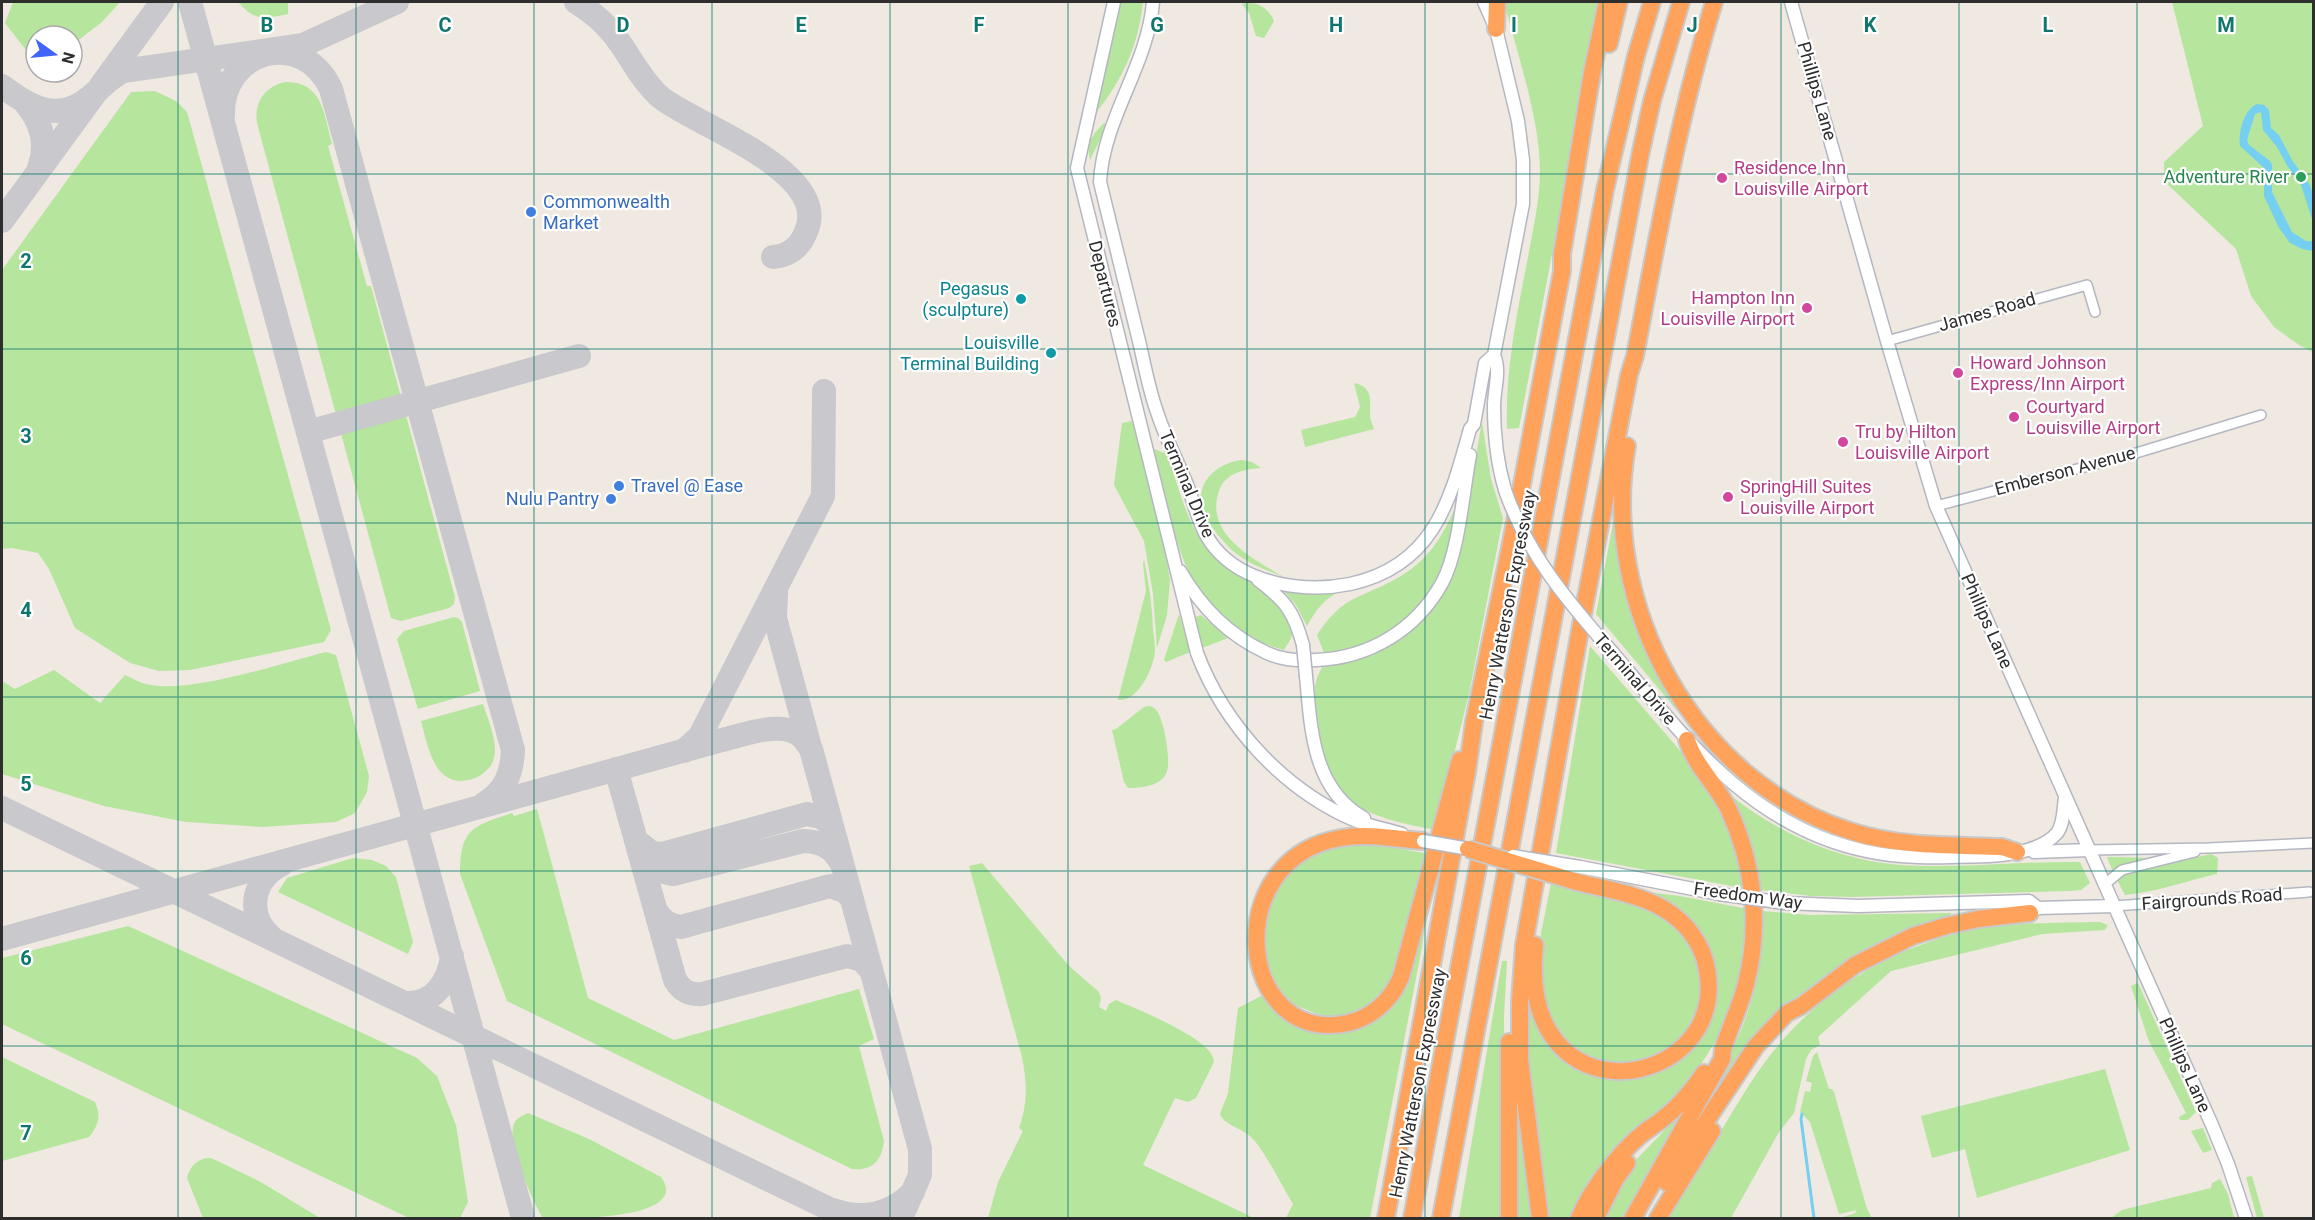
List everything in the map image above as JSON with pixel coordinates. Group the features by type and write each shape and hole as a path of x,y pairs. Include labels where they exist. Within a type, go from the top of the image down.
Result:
{"highway":[{"path":"1496,29 1497,2"},
{"path":"1386,1218 1467,772 1474,722 1509,554 1562,271 1564,242 1592,73 1607,2"},
{"path":"1562,271 1569,256 1610,37 1620,2"},
{"name":"Henry Watterson Expressway","path":"1412,1218 1605,190 1636,56 1652,2"},
{"path":"1441,1218 1641,151 1652,100 1681,2"},
{"path":"1540,1218 1520,1052 1521,976 1524,945 1582,619 1629,375 1635,356 1683,110 1714,2"},
{"path":"1635,356 1639,378 1623,465 1621,495 1626,560 1636,604 1649,640 1669,680 1687,706 1722,749 1753,777 1798,808 1834,825 1853,832 1897,842 2002,847 2017,852"},
{"path":"1424,841 1341,838 1308,849 1287,864 1277,876 1261,905 1257,920 1256,942 1263,978 1270,990 1287,1009 1310,1021 1340,1025 1371,1014 1393,993 1401,977 1457,771 1474,722"},
{"path":"1633,1218 1722,1059 1723,1049 1750,969 1754,935 1754,895 1743,846 1728,809 1711,780 1691,753 1687,740"},
{"path":"1468,849 1578,874 1662,908 1691,932 1706,964 1708,986 1705,1010 1694,1032 1680,1049 1668,1058 1646,1068 1622,1072 1591,1067 1563,1049 1543,1022 1535,997 1534,965 1542,889 1539,867"},
{"path":"1509,1218 1510,1005 1513,977 1532,903"},
{"path":"1642,1218 1756,1046 1787,1012 1801,1006 1855,965 1906,939 1946,926 1978,919 2034,911"},
{"path":"1658,1218 1748,1072 1801,1006"},
{"path":"1450,1218 1478,1073 1473,1048"},
{"path":"1579,1218 1586,1202 1608,1170 1654,1125 1682,1102 1716,1055 1723,1049"},
{"path":"1378,1218 1401,1095 1409,1082"},
{"path":"1596,1218 1615,1180 1636,1151 1657,1129 1659,1123"}],"main road":[{"name":"Departures","path":"1114,2 1077,168 1176,565"},
{"name":"Terminal Drive","path":"1153,2 1147,34 1104,149 1100,183 1157,412 1202,529 1216,550 1245,571 1277,583 1320,587 1353,583 1384,572 1398,563 1423,542 1442,515 1452,492 1470,429 1474,424 1485,363 1494,355"},
{"name":"Terminal Drive","path":"1484,2 1496,29 1518,121 1523,160 1522,204 1494,355 1498,364 1494,406 1496,435 1505,490 1517,523 1545,571 1687,740"},
{"name":"Phillips Lane","path":"1791,2 1936,506 2224,1153 2246,1218"},
{"path":"1176,565 1212,616 1240,639 1268,654 1303,661 1336,659 1371,649 1410,624 1433,597 1445,577 1455,546 1475,430 1474,424"},
{"path":"1176,565 1182,600 1202,666 1215,692 1244,733 1270,763 1296,786 1352,819 1366,825 1385,828"},
{"path":"1245,571 1278,596 1295,618 1303,645 1316,750 1326,781 1347,806 1357,814 1385,828 1424,841 1468,849"},
{"path":"1687,740 1728,780 1761,806 1804,830 1836,843 1867,851 1917,857 2001,856 2017,852 2046,843 2057,833 2062,822 2065,797"},
{"path":"2017,852 2090,850"},
{"name":"Freedom Way","path":"1578,874 1785,903 1848,906 2029,901 2034,911 2114,906"}],"street":[{"name":"James Road","path":"1887,340 2086,285 2095,312"},
{"name":"Emberson Avenue","path":"1936,506 2122,457 2261,415"},
{"name":"Fairgrounds Road","path":"2090,850 2313,843"},
{"name":"Fairgrounds Road","path":"2104,884 2122,870 2209,848"},
{"name":"Fairgrounds Road","path":"2114,906 2309,892"}],"green space":[{"path":"13,2 120,2 102,22 84,36 84,24 24,24 24,48 5,23"},
{"path":"238,2 288,2 288,14 266,18 255,16"},
{"path":"1120,2 1143,2 1138,33 1121,75 1095,114"},
{"path":"1504,2 1597,2 1519,428 1507,429 1510,364 1536,214 1540,171 1532,108"},
{"path":"2172,2 2313,2 2313,352 2274,327 2251,296 2236,249 2164,181 2164,162 2203,126"},
{"path":"1248,3 1264,8 1274,21 1264,38 1256,36 1249,13 1242,4"},
{"path":"285,82 298,83 307,87 320,102 324,111 332,144 328,146 367,286 371,286 455,597 454,604 449,608 401,621 391,618 257,123 257,109 262,97 271,88"},
{"path":"155,91 176,101 187,112 331,630 324,642 190,670 159,671 130,663 75,628 49,569 38,553 12,548 2,549 2,270 131,92"},
{"path":"1104,123 1107,125 1090,160 1091,140"},
{"path":"1354,383 1365,387 1369,394 1370,418 1374,429 1305,447 1301,430 1355,417 1360,407"},
{"path":"1132,421 1165,550 1170,580 1167,615 1157,648 1153,594 1144,541 1114,485 1122,423"},
{"path":"1482,422 1491,479 1503,518 1469,694 1435,830 1410,825 1370,812 1354,803 1341,791 1331,775 1324,754 1315,687 1323,665 1328,665 1328,667 1354,660 1429,611 1465,516"},
{"path":"1154,449 1167,454 1187,513 1204,544 1226,565 1257,586 1283,609 1290,621 1292,634 1284,650 1250,637 1223,619 1204,598 1189,572 1178,544"},
{"path":"1241,460 1252,462 1261,468 1236,473 1226,480 1219,491 1216,506 1218,520 1234,543 1284,577 1234,552 1214,529 1202,508 1201,493 1207,479 1226,464"},
{"path":"1456,505 1451,537 1435,581 1407,617 1389,631 1369,641 1348,649 1324,653 1317,635 1327,621 1345,604 1399,577 1427,555 1446,527"},
{"path":"1616,507 1642,630 1756,789 1717,758 1596,614"},
{"path":"1144,559 1149,585 1155,652 1148,675 1138,690 1132,696 1118,700 1146,591"},
{"path":"1284,591 1340,591 1320,606 1307,626 1296,605"},
{"path":"1179,614 1190,652 1166,662 1164,660"},
{"path":"1201,615 1228,638 1202,648 1193,618"},
{"path":"454,617 462,622 480,691 418,709 397,639 404,631"},
{"path":"1590,646 1707,782 1725,813 1747,889 1556,853"},
{"path":"326,652 336,655 369,776 367,792 355,813 336,822 262,827 186,822 104,806 2,774 2,681 15,689 54,670 100,703 125,675 151,685 190,685 238,676"},
{"path":"483,704 494,738 493,761 487,770 475,778 461,781 451,779 436,765 421,721"},
{"path":"1144,707 1153,707 1160,716 1168,752 1168,769 1163,778 1155,784 1128,788 1124,782 1112,730"},
{"path":"1730,795 1751,811 1797,837 1846,855 1897,865 1924,866 2080,862 2090,883 2081,890 2070,891 1851,897 1811,896 1760,890"},
{"path":"537,809 588,998 674,1040 859,989 874,1039 859,1046 884,1141 881,1154 875,1163 865,1168 852,1169 507,1001 460,874 462,847 471,831 478,826 512,813 514,816"},
{"path":"1349,841 1402,847 1402,849 1429,854 1391,985 1366,1009 1348,1015 1328,1016 1295,1005 1273,980 1265,959 1265,920 1279,884 1303,859"},
{"path":"2211,854 2218,858 2217,874 2160,889 2125,895 2117,880 2124,874"},
{"path":"2107,857 2112,857 2149,858 2113,872"},
{"path":"353,858 372,860 386,866 396,877 413,942 408,954 278,892 287,878"},
{"path":"982,863 1069,966 1099,992 1101,998 1099,1007 1106,1011 1109,1004 1116,1000 1172,1026 1202,1044 1211,1053 1214,1062 1196,1098 1188,1102 1175,1098 1143,1165 1254,1218 988,1218 998,1182 1023,1131 1019,1128 1024,1110 1026,1084 1022,1057 969,866"},
{"path":"1551,883 1638,905 1680,926 1701,965 1699,1009 1680,1039 1657,1056 1627,1064 1592,1058 1564,1039 1546,1010 1540,939"},
{"path":"1646,892 1748,909 1748,927 1740,982 1720,1034 1693,1077 1574,1218 1548,1218 1529,1070 1529,986 1541,1028 1557,1049 1636,1075 1711,1012 1715,993 1714,966 1701,934 1686,915"},
{"path":"1427,908 1422,947 1370,1218 1286,1218 1293,1204 1267,1159 1250,1136 1229,1124 1220,1114 1228,1093 1238,1008 1267,993 1316,1027 1373,1019"},
{"path":"1762,911 1810,915 1951,913 1951,916 1881,942 1839,966 1800,995 1781,1012 1687,1135 1742,1029 1758,974 1762,944"},
{"path":"2100,922 2108,925 2105,930 2042,934 1891,971 1818,1037 1820,1045 1811,1050 1806,1059 1794,1113 1779,1132 1731,1218 1667,1218 1766,1061 1793,1029 1839,988 1893,957 1951,935 1982,928 2011,925"},
{"path":"128,926 417,1058 437,1076 456,1125 468,1202 460,1218 409,1218 2,1024 2,958"},
{"path":"1502,961 1507,961 1504,1016 1505,1218 1459,1218"},
{"path":"2138,983 2196,1112 2188,1120 2180,1120 2179,1117 2186,1113 2148,1039 2131,986"},
{"path":"1817,1052 1829,1089 1834,1092 1867,1209 1872,1218 1840,1218 1855,1213 1857,1210 1839,1214 1810,1122 1800,1112 1805,1091 1810,1092 1812,1083 1806,1081 1813,1056"},
{"path":"2,1057 95,1102 98,1120 89,1137 2,1161"},
{"path":"2105,1069 2130,1150 1977,1198 1965,1149 1932,1158 1921,1116"},
{"path":"1516,1090 1534,1218 1516,1218"},
{"path":"1689,1105 1627,1218 1602,1218 1633,1163"},
{"path":"528,1113 589,1139 661,1177 666,1191 660,1202 645,1209 624,1214 601,1217 543,1218 527,1186 514,1144 514,1124"},
{"path":"2203,1128 2212,1150 2203,1153 2191,1131"},
{"path":"211,1158 259,1181 320,1218 203,1218 187,1178 195,1163"},
{"path":"2252,1176 2264,1218 2257,1218 2246,1177"},
{"path":"2220,1179 2228,1194 2234,1218 2111,1218 2122,1210 2211,1188 2212,1183"}],"water":[{"name":"Adventure River","path":"2257,104 2264,105 2269,110 2271,128 2279,135 2292,160 2310,185 2313,195 2313,222 2300,182 2263,130 2261,112 2255,114 2247,140 2249,145 2270,161 2272,192 2292,232 2306,241 2313,241 2312,251 2290,243 2279,228 2264,196 2264,168 2240,146 2240,135 2245,116"}],"waterway":[{"path":"1802,1114 1814,1218"}],"taxiway":[{"path":"2,221 162,2"},
{"path":"190,2 523,1218"},
{"path":"2,86 34,106 55,111 67,110 90,97 123,71 303,45 397,2"},
{"path":"576,2 610,30 647,83 660,97 757,153 782,171 800,190 809,211 805,234 792,250 773,257"},
{"path":"223,116 226,93 235,75 249,62 265,54 284,53 302,58 318,70 331,89 513,750 506,781 502,788 484,804"},
{"path":"26,104 32,111 42,134 43,151 39,168"},
{"path":"308,432 579,356"},
{"path":"684,751 700,736 823,496 824,391"},
{"path":"776,592 775,618 810,747"},
{"path":"2,939 741,735 763,730 785,729 802,737 811,749 920,1149 920,1175 901,1218"},
{"path":"616,769 675,980 683,990 693,994 702,994 847,956 862,960 870,969"},
{"path":"2,808 848,1218"},
{"path":"637,841 652,853 662,854 807,814 821,817 831,825"},
{"path":"640,854 657,870 673,874 803,841 826,846 841,863"},
{"path":"272,938 263,929 258,919 255,908 256,898 264,879 282,864"},
{"path":"656,911 666,922 681,927 830,886 845,891 851,898"},
{"path":"405,1003 424,1000 438,990 447,975 452,956"},
{"path":"833,1210 855,1215 876,1213 895,1206 913,1192"}],"place":[{"name":"Adventure River","path":"2301,177"},
{"name":"Residence Inn Louisville Airport","path":"1722,178"},
{"name":"Commonwealth Market","path":"531,212"},
{"name":"Pegasus (sculpture)","path":"1021,299"},
{"name":"Hampton Inn Louisville Airport","path":"1807,308"},
{"name":"Louisville Terminal Building","path":"1051,353"},
{"name":"Howard Johnson Express/Inn Airport","path":"1958,373"},
{"name":"Courtyard Louisville Airport","path":"2014,417"},
{"name":"Tru by Hilton Louisville Airport","path":"1843,442"},
{"name":"Travel @ Ease","path":"619,486"},
{"name":"SpringHill Suites Louisville Airport","path":"1728,497"},
{"name":"Nulu Pantry","path":"611,499"}]}
